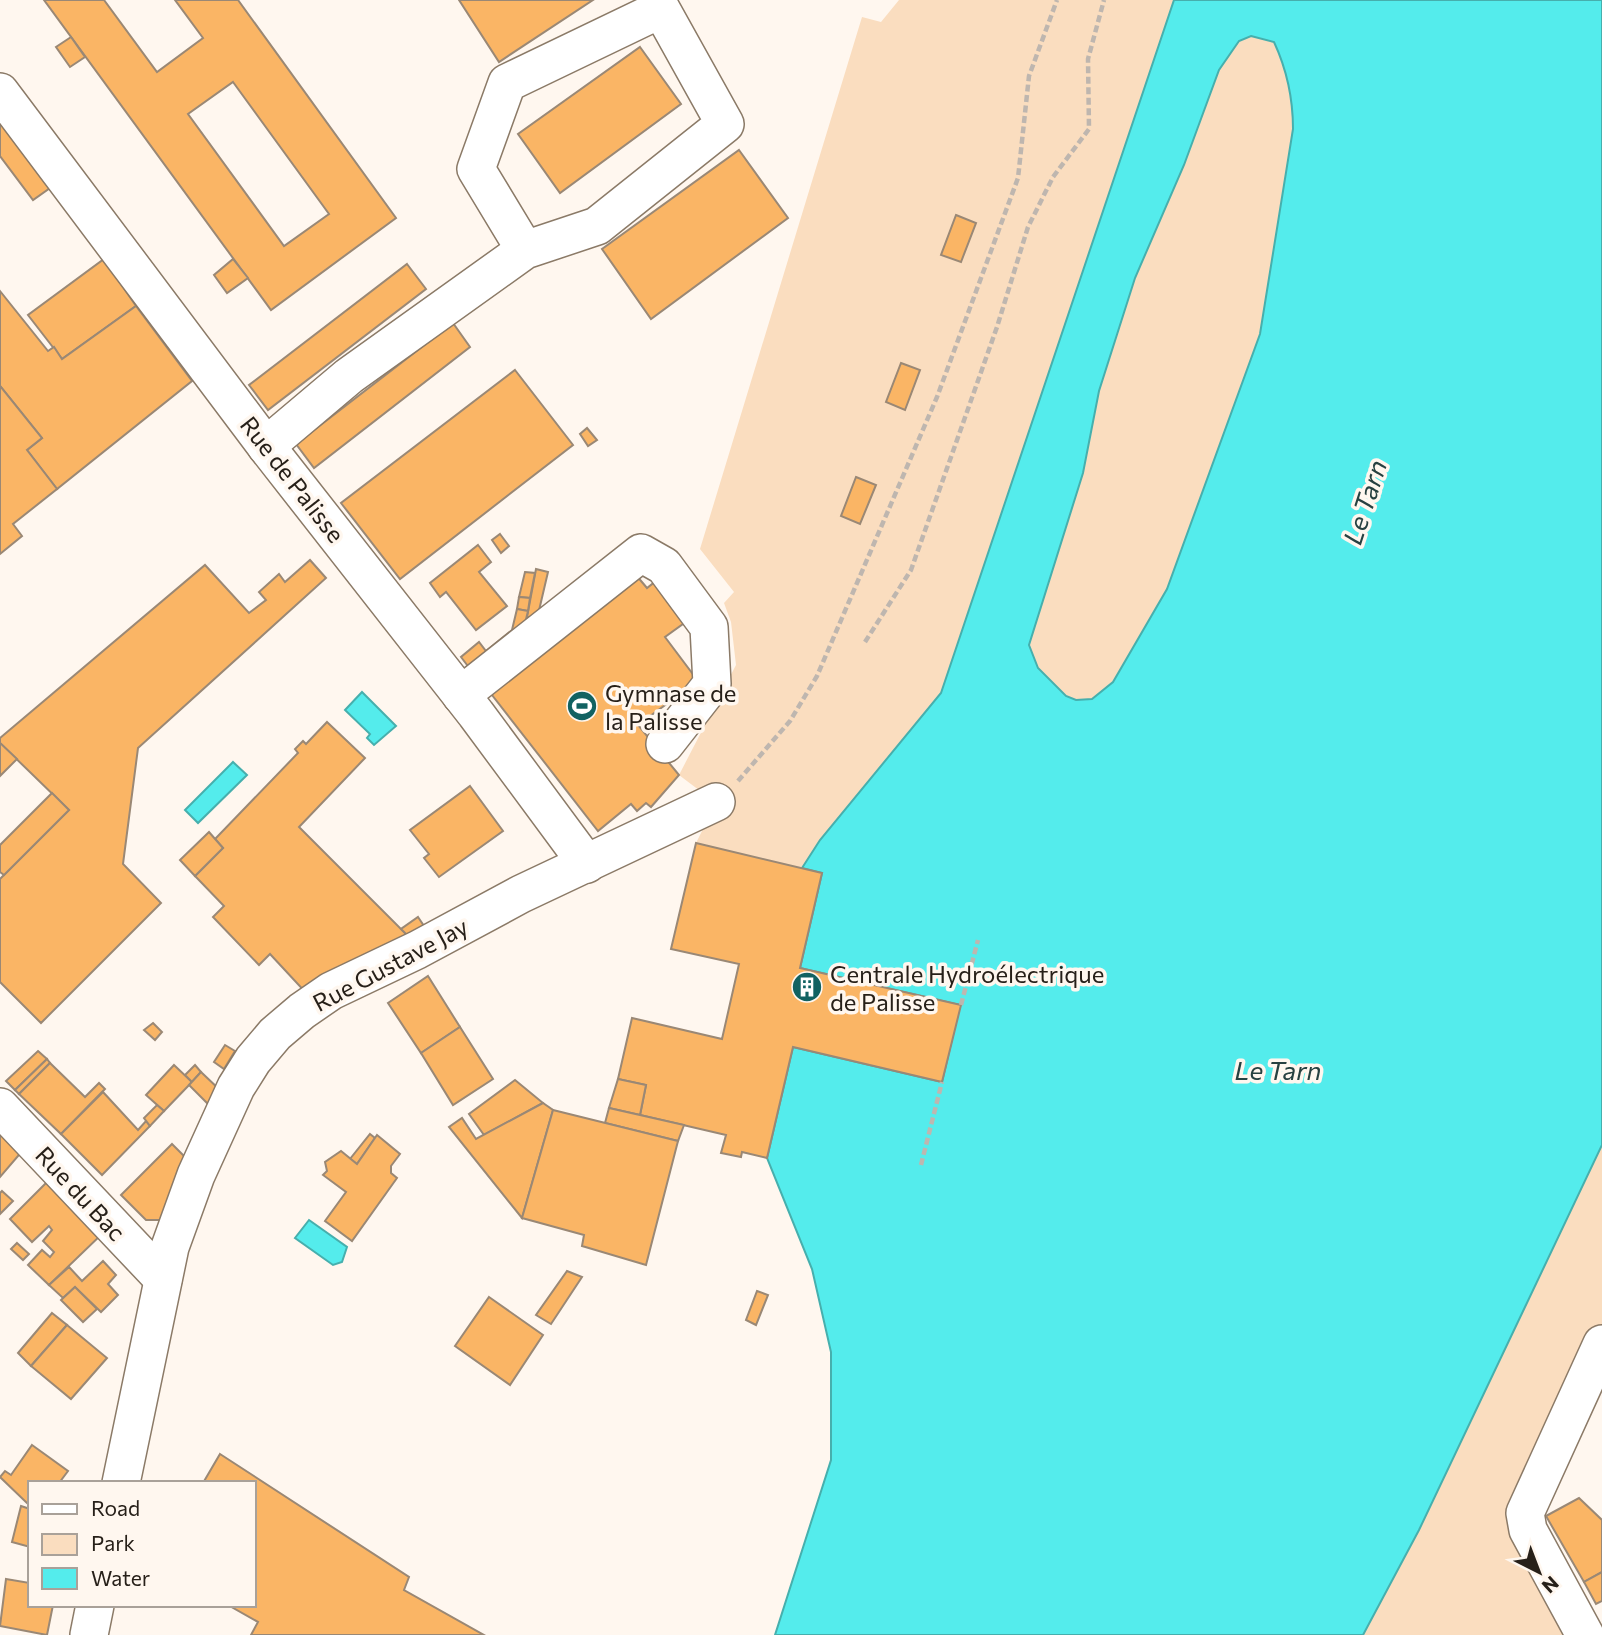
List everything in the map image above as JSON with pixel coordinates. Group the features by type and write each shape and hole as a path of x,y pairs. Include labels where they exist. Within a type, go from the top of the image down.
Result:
{"street":[{"path":"266,446 349,376 526,250 597,226 724,124 661,9 507,83 476,169 526,250"},
{"name":"Rue de Palisse","path":"0,92 266,446 461,695 587,864"},
{"path":"461,695 641,553 664,566 709,627 712,684 665,744"},
{"name":"Rue Gustave Jay","path":"121,1481 170,1247 196,1175 223,1114 253,1060 275,1034 331,991 417,950 521,894 716,802"},
{"name":"Rue du Bac","path":"0,1107 163,1279"},
{"path":"1585,1635 1528,1530 1525,1513 1530,1495 1602,1344"},
{"path":"89,1635 95,1607"}],"path":[{"path":"716,802 790,721 817,676 837,633 937,397 1018,178 1029,76 1057,0"},
{"path":"865,642 911,570 997,327 1028,228 1053,177 1088,129 1088,59 1104,0"},
{"path":"961,1005 978,940"},
{"path":"921,1165 942,1082"}],"green space":[{"path":"899,0 1174,0 941,693 820,840 802,868 696,843 716,803 679,775 736,665 731,622 724,603 734,592 700,549 862,17 881,22"},
{"path":"1251,36 1274,42 1288,84 1293,117 1260,334 1167,589 1113,682 1092,699 1077,700 1066,696 1038,668 1028,645 1083,473 1099,391 1135,278 1184,165 1219,70 1239,41"},
{"path":"1602,1145 1602,1344 1530,1495 1585,1635 1363,1635 1419,1530"}],"water":[{"name":"Le Tarn","path":"1174,0 1602,0 1602,1145 1419,1530 1363,1635 775,1635 831,1460 831,1352 812,1269 767,1158 793,1047 942,1082 960,1005 800,968 822,873 802,868 820,840 941,693","holes":["1251,36 1274,42 1288,84 1293,129 1260,334 1167,589 1113,682 1092,699 1076,700 1066,696 1038,668 1029,645 1083,473 1099,391 1135,278 1184,165 1219,70 1239,41"]},
{"path":"362,692 396,726 374,745 367,738 370,734 345,710"},
{"path":"233,762 247,775 198,823 185,810"},
{"path":"309,1220 347,1247 342,1262 333,1265 295,1238"}],"building":[{"path":"44,0 104,0 157,72 203,38 175,0 238,0 396,218 271,310","holes":["233,82 329,214 284,246 188,114"]},
{"path":"459,0 593,0 499,62"},
{"path":"71,37 85,57 70,67 56,47"},
{"path":"640,47 681,104 560,193 518,134"},
{"path":"0,121 50,188 33,200 0,156"},
{"path":"739,150 788,218 651,319 602,249"},
{"path":"956,215 976,223 961,262 941,255"},
{"path":"104,259 136,306 62,359 28,315"},
{"path":"233,259 248,278 227,293 214,275"},
{"path":"407,264 426,289 268,410 249,385"},
{"path":"0,291 48,351 54,347 62,359 136,306 192,381 57,489 27,450 42,438 0,386"},
{"path":"453,323 470,347 314,468 296,444"},
{"path":"901,363 920,370 905,410 886,402"},
{"path":"515,370 573,445 400,579 341,503"},
{"path":"0,386 42,438 27,450 57,489 13,524 22,536 0,554"},
{"path":"587,428 597,440 588,446 580,434"},
{"path":"856,477 876,485 860,524 841,516"},
{"path":"500,534 509,546 501,553 492,540"},
{"path":"478,545 491,562 479,572 507,606 476,630 446,592 440,597 430,583"},
{"path":"310,560 326,578 138,748 123,864 161,903 41,1023 0,982 0,879 69,810 0,743 0,738 205,565 249,613 266,600 259,592 279,574 285,582"},
{"path":"536,569 548,572 537,619 527,617"},
{"path":"525,572 535,573 530,598 519,597"},
{"name":"Gymnase de la Palisse","path":"636,575 647,588 661,577 694,616 665,637 698,681 638,725 679,775 651,807 646,803 637,811 631,804 598,831 485,686"},
{"path":"519,597 530,598 528,611 517,609"},
{"path":"517,609 528,611 522,636 474,674 461,657 479,642 486,651 512,630"},
{"path":"327,722 365,758 299,827 408,936 308,995 270,954 259,965 213,917 224,906 195,876 223,848 215,839 298,753 295,749 303,741 306,744"},
{"path":"0,743 17,759 0,776"},
{"path":"470,786 503,831 439,877 424,858 429,854 410,830"},
{"path":"52,793 69,810 4,875 0,872 0,845"},
{"path":"209,832 223,848 195,876 180,860"},
{"name":"Centrale Hydroélectrique de Palisse","path":"696,843 822,873 800,968 961,1005 942,1082 793,1047 767,1158 742,1152 741,1157 721,1153 726,1135 640,1115 646,1085 618,1079 632,1018 722,1039 739,964 671,949"},
{"path":"418,917 424,926 408,936 401,929"},
{"path":"428,976 460,1027 421,1053 388,1003"},
{"path":"153,1023 162,1032 155,1040 144,1030"},
{"path":"460,1027 493,1079 453,1105 421,1053"},
{"path":"225,1045 235,1051 224,1069 214,1062"},
{"path":"38,1051 47,1059 15,1090 6,1081"},
{"path":"47,1059 50,1063 19,1094 15,1090"},
{"path":"50,1063 85,1097 99,1083 105,1089 61,1134 19,1094"},
{"path":"174,1065 192,1082 164,1111 146,1095"},
{"path":"195,1065 201,1072 192,1082 185,1075"},
{"path":"201,1072 222,1092 213,1109 189,1085"},
{"path":"618,1079 646,1085 640,1115 609,1108"},
{"path":"515,1080 543,1103 484,1135 469,1114"},
{"path":"103,1092 138,1130 146,1121 150,1126 102,1175 61,1134"},
{"path":"543,1103 553,1110 522,1218 449,1127 462,1118 476,1139"},
{"path":"157,1105 164,1111 150,1126 144,1118"},
{"path":"609,1108 684,1125 678,1141 605,1123"},
{"path":"553,1110 678,1141 646,1265 582,1246 584,1235 522,1218"},
{"path":"0,1125 24,1149 0,1177"},
{"path":"370,1134 375,1138 357,1164 350,1159"},
{"path":"377,1135 400,1154 391,1166 391,1173 397,1178 352,1241 325,1221 346,1192 323,1175 327,1171 325,1162 341,1151 357,1164"},
{"path":"172,1144 187,1159 164,1220 146,1220 121,1195"},
{"path":"52,1177 104,1232 49,1285 28,1265 42,1250 50,1257 54,1252 43,1241 52,1230 49,1226 32,1242 10,1219"},
{"path":"2,1191 13,1201 0,1214 0,1193"},
{"path":"17,1243 29,1254 23,1260 11,1249"},
{"path":"103,1261 116,1275 108,1284 118,1295 101,1312 75,1287 63,1298 49,1285 69,1267 82,1281"},
{"path":"567,1271 582,1277 551,1324 536,1315"},
{"path":"75,1287 97,1309 83,1322 61,1300"},
{"path":"757,1291 768,1295 756,1325 746,1320"},
{"path":"489,1297 543,1335 510,1385 455,1346"},
{"path":"52,1313 67,1325 31,1366 18,1353"},
{"path":"67,1325 107,1358 71,1399 31,1366"},
{"path":"32,1445 68,1471 60,1481 28,1481 28,1504 0,1477 5,1471 11,1475"},
{"path":"220,1454 409,1577 404,1590 484,1635 251,1635 258,1622 232,1607 256,1607 256,1481 204,1481"},
{"path":"1579,1498 1602,1520 1602,1572 1584,1582 1546,1516"},
{"path":"21,1506 28,1508 28,1546 12,1542"},
{"path":"1602,1572 1602,1601 1596,1604 1584,1582"},
{"path":"6,1579 28,1583 28,1607 53,1607 47,1635 0,1626"}],"place":[{"name":"Gymnase de la Palisse","path":"582,706"},
{"name":"Centrale Hydroélectrique de Palisse","path":"807,987"}]}
